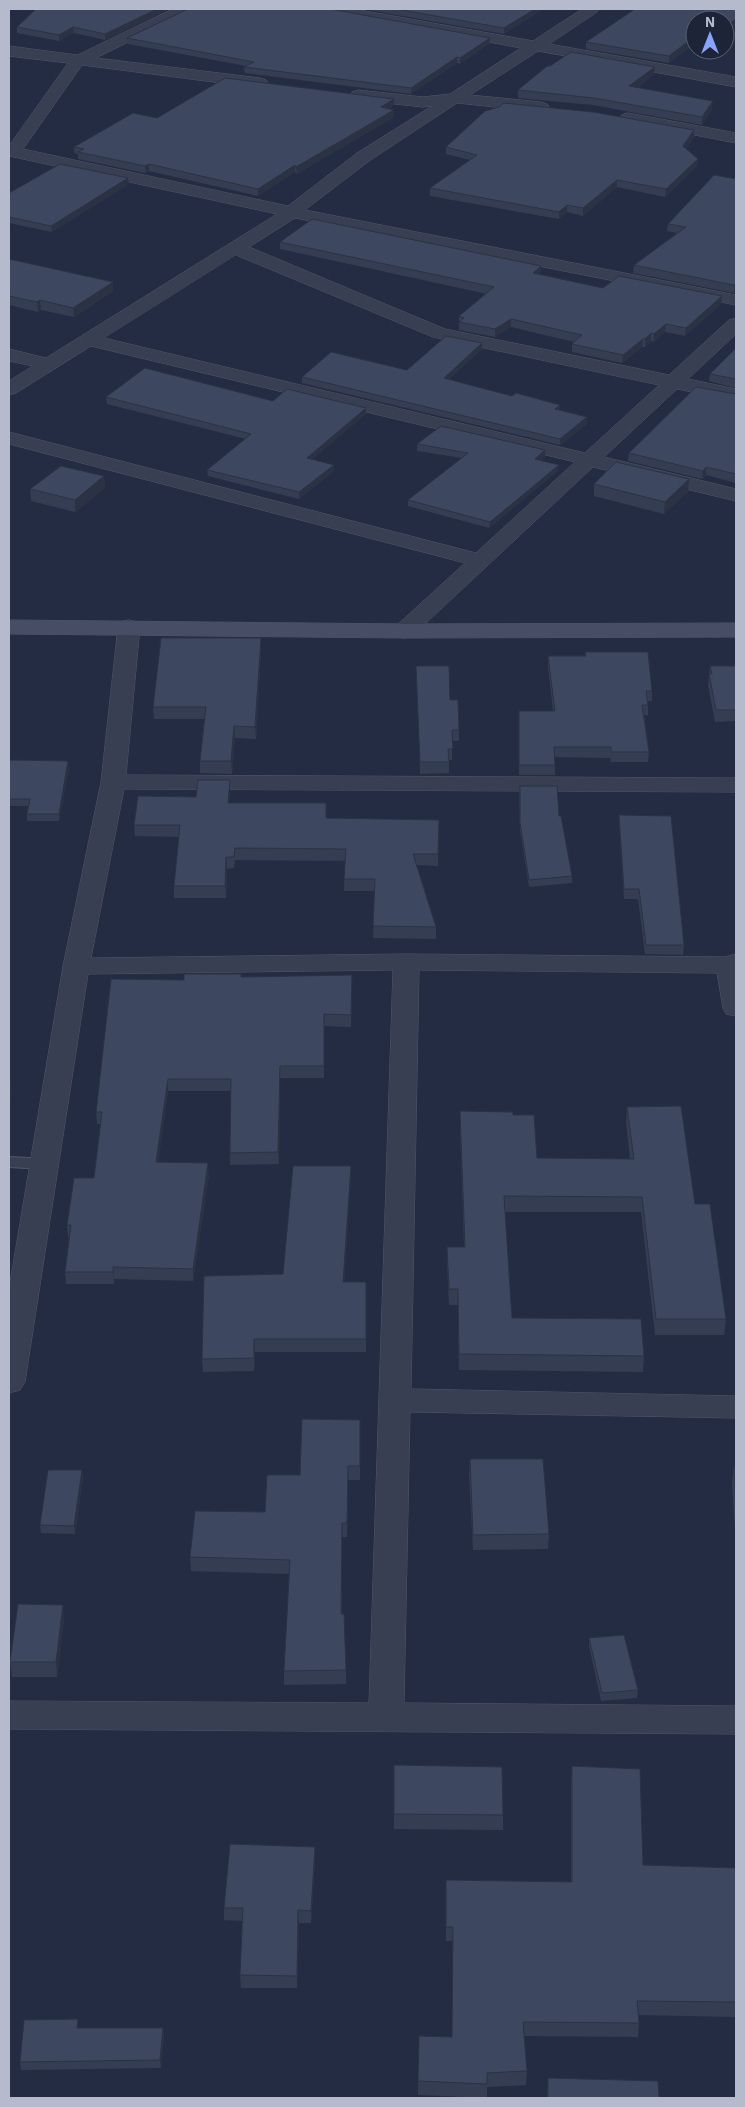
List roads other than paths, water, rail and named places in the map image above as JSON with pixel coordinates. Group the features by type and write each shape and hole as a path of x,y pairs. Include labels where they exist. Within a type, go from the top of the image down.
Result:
{"street":[{"path":"184,9 77,61 13,152 291,212 736,300"},
{"path":"332,9 736,82"},
{"path":"9,389 291,212 363,157 592,9"},
{"path":"9,51 274,85"},
{"path":"344,93 423,102 455,98 553,108"},
{"path":"612,116 736,138"},
{"path":"235,248 440,333 736,395"},
{"path":"404,631 736,324"},
{"path":"89,340 736,495"},
{"path":"9,354 49,364"},
{"path":"9,438 480,560"},
{"path":"9,627 404,631 736,630"},
{"path":"9,1382 76,966 113,782 129,627"},
{"path":"113,782 736,786"},
{"path":"76,966 406,962 734,964 736,1008"},
{"path":"386,1718 406,962"},
{"path":"394,1400 736,1407"},
{"path":"9,1715 736,1720"}],"lane":[{"path":"9,1162 43,1163"}]}
